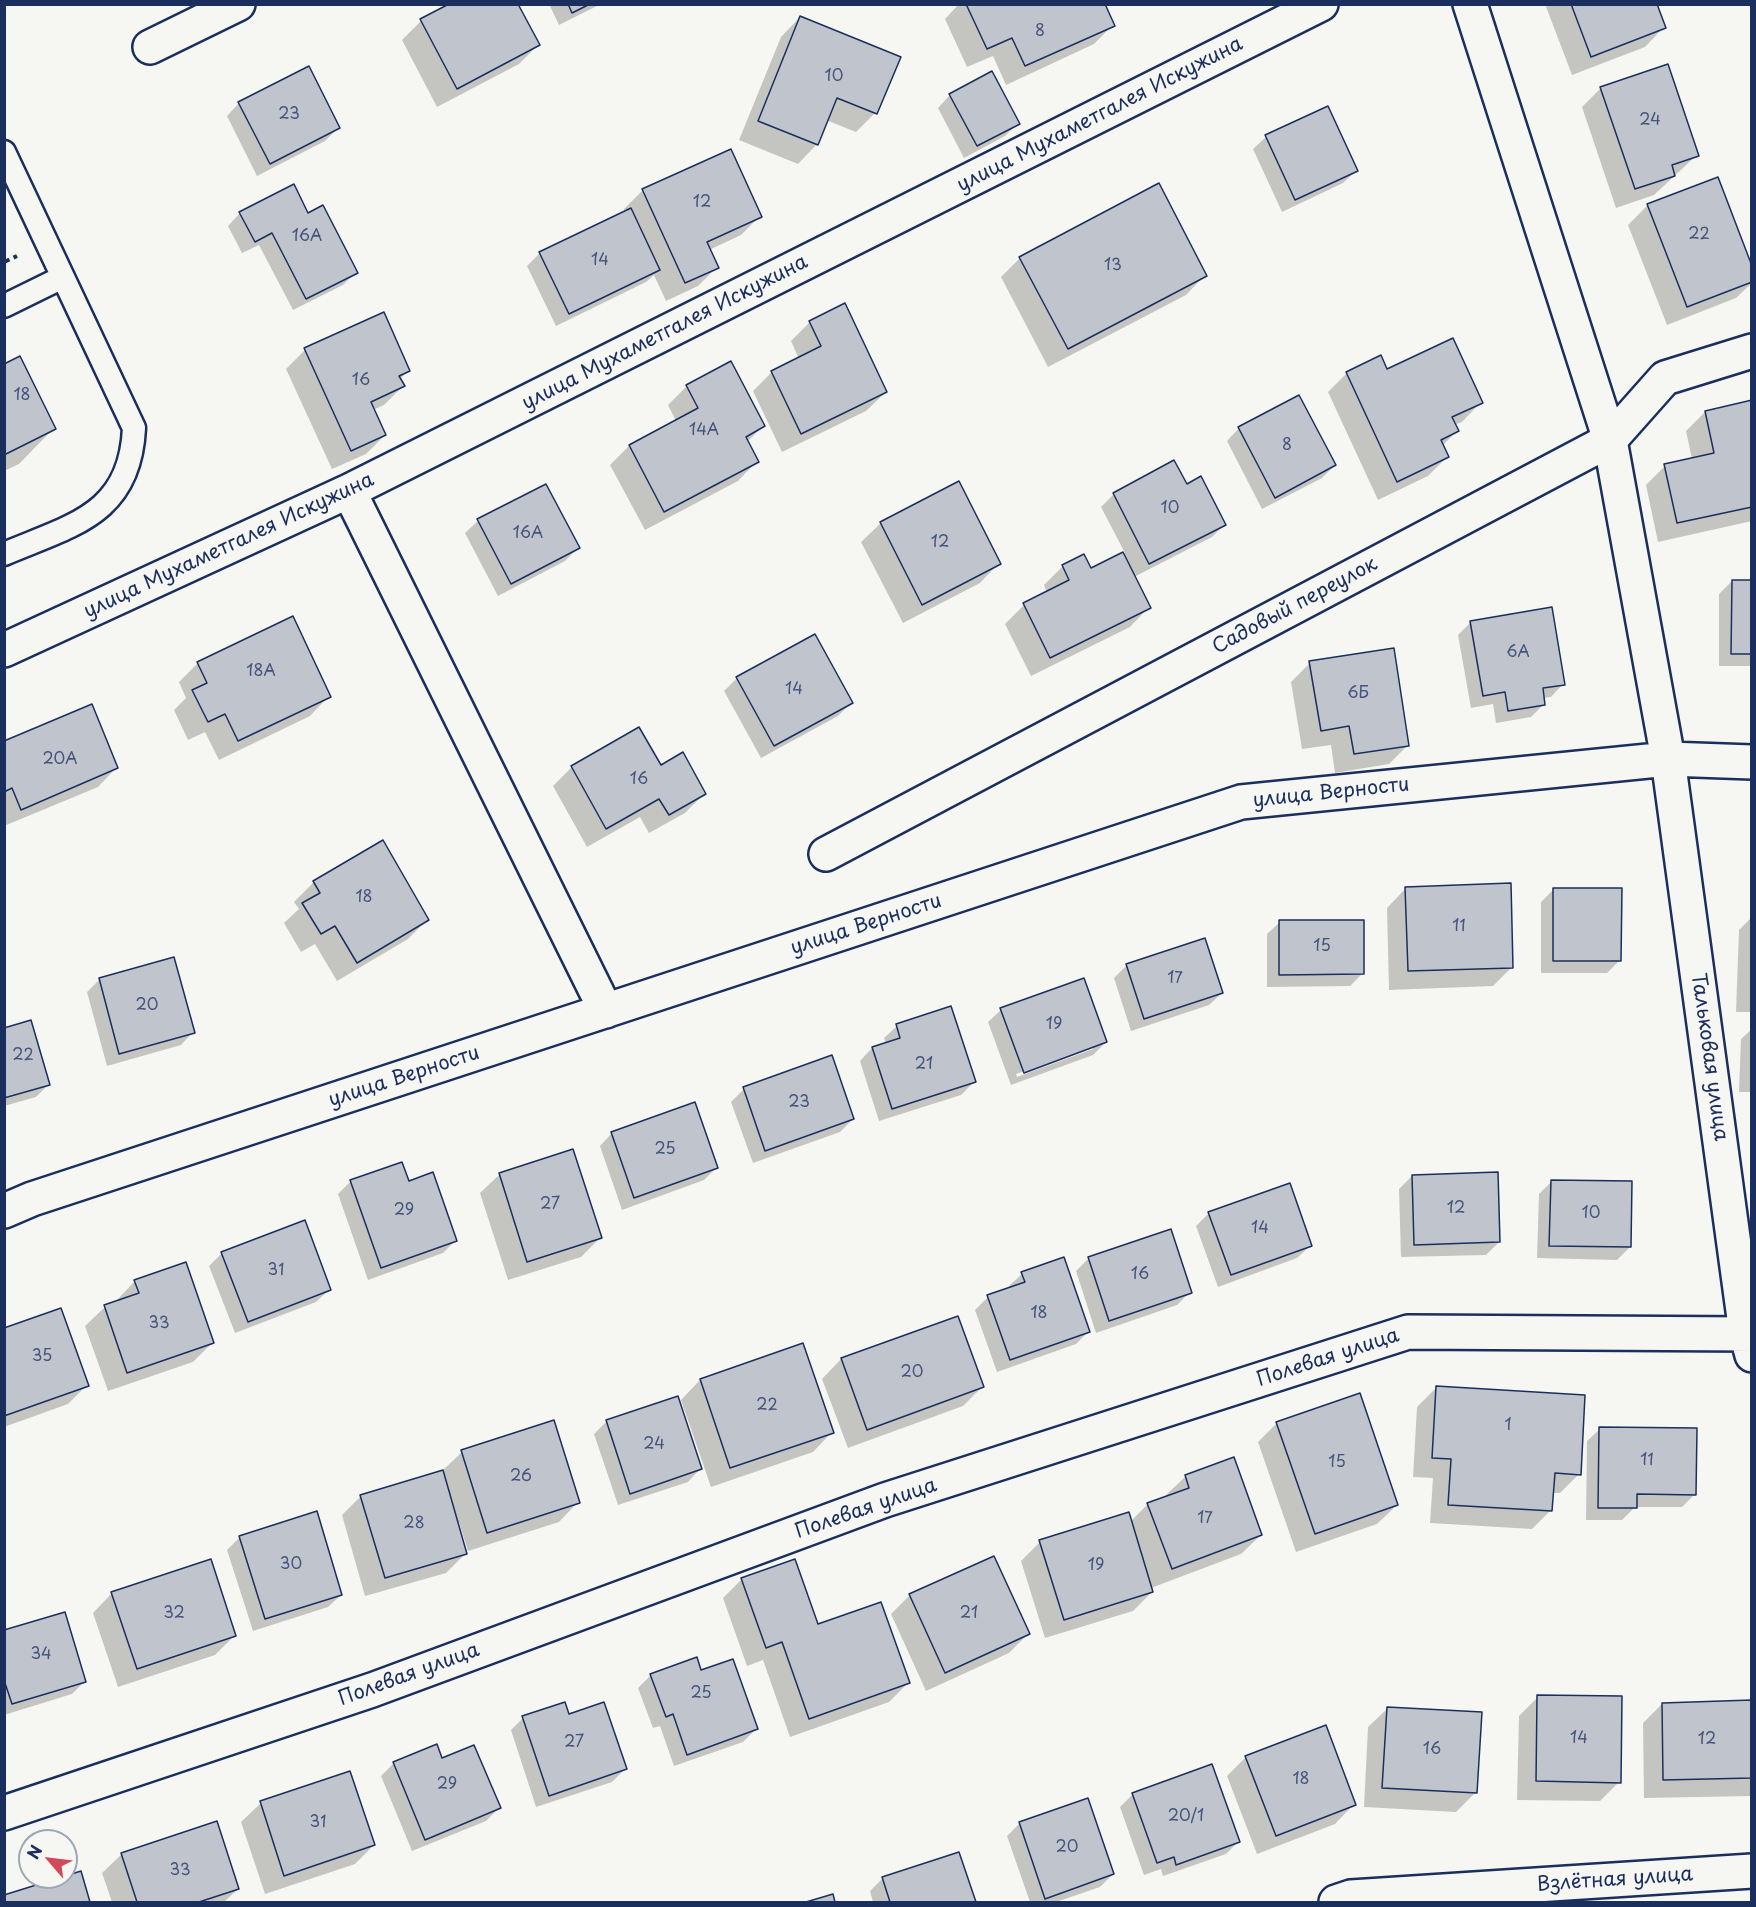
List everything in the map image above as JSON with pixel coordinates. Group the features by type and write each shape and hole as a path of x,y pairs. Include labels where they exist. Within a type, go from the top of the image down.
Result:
{"street":[{"path":"150,47 238,4"},
{"name":"улица Мухаметгалея Искужина","path":"4,650 348,491 1321,4"},
{"name":"Тальковая улица","path":"1470,4 1610,440 1668,759 1750,1341"},
{"name":"Садовый переулок","path":"826,854 1610,440 1665,378 1752,351"},
{"path":"348,491 606,1011"},
{"name":"улица Верности","path":"4,1211 32,1199 1240,802 1668,759 1752,762"},
{"name":"Полевая улица","path":"4,1813 372,1690 885,1500 1408,1332 1750,1341"},
{"name":"Взлётная улица","path":"1336,1902 1352,1897 1752,1870"}],"lane":[{"path":"4,152 134,428 130,461 123,479 98,511 83,521 4,554"},
{"path":"4,306 63,277"}],"building":[{"path":"449,4 518,4 540,45 457,89 420,19"},
{"path":"568,4 590,4 572,13"},
{"path":"966,4 1105,4 1115,26 1025,66 1012,38 987,49"},
{"path":"1571,4 1657,4 1666,28 1591,57"},
{"path":"800,16 901,57 877,114 837,98 818,145 758,121"},
{"path":"1668,64 1699,156 1672,165 1675,176 1635,189 1600,87"},
{"path":"309,66 340,128 270,164 238,102"},
{"path":"992,71 1020,124 977,146 949,94"},
{"path":"1328,106 1358,171 1295,200 1265,135"},
{"path":"731,149 762,217 707,242 719,268 685,283 642,189"},
{"path":"1718,177 1752,266 1752,282 1687,307 1647,204"},
{"path":"1159,183 1207,276 1068,349 1019,257"},
{"path":"294,184 308,213 323,205 358,273 306,299 272,233 255,242 239,212"},
{"path":"631,208 660,270 569,314 539,252"},
{"path":"845,303 887,392 801,434 771,371 821,346 809,321"},
{"path":"384,312 410,371 399,376 405,386 371,402 386,435 351,451 304,348"},
{"path":"1453,338 1483,403 1452,417 1459,431 1441,440 1449,457 1397,482 1346,372 1381,355 1387,369"},
{"path":"20,356 56,429 4,455 4,364"},
{"path":"731,361 765,426 746,437 759,462 664,512 629,445 698,408 686,385"},
{"path":"1299,395 1336,465 1275,498 1238,427"},
{"path":"1752,400 1752,507 1677,523 1664,464 1714,453 1705,411"},
{"path":"1174,460 1187,484 1201,476 1226,525 1149,564 1113,493"},
{"path":"959,481 1001,564 922,605 880,522"},
{"path":"546,484 580,548 511,584 477,519"},
{"path":"1123,552 1151,608 1050,658 1023,603 1069,580 1062,565 1084,554 1091,568"},
{"path":"1732,580 1752,580 1752,654 1731,654"},
{"path":"1552,607 1565,685 1543,688 1545,705 1508,711 1505,692 1483,696 1470,621"},
{"path":"293,616 331,697 238,741 225,714 208,722 192,690 207,683 197,662"},
{"path":"815,634 853,703 774,746 736,677"},
{"path":"1394,648 1409,746 1354,754 1349,726 1321,731 1309,661"},
{"path":"92,704 118,768 21,810 12,788 6,791 4,788 4,741"},
{"path":"639,727 661,765 683,752 706,794 669,815 659,799 606,829 571,766"},
{"path":"383,840 429,920 357,963 335,926 321,934 302,903 320,893 313,881"},
{"path":"1511,883 1513,968 1408,971 1405,887"},
{"path":"1553,888 1622,888 1621,961 1553,961"},
{"path":"1279,920 1364,920 1364,974 1279,975"},
{"path":"1205,938 1223,993 1144,1019 1126,964"},
{"path":"174,957 195,1033 119,1054 99,978"},
{"path":"1084,978 1107,1042 1024,1073 1000,1008"},
{"path":"951,1006 976,1082 892,1109 872,1047 900,1038 896,1024"},
{"path":"31,1020 50,1085 4,1098 4,1028"},
{"path":"832,1055 854,1119 765,1151 743,1087"},
{"path":"695,1102 718,1168 634,1198 611,1132"},
{"path":"573,1149 602,1238 527,1262 499,1173"},
{"path":"402,1162 409,1181 433,1172 457,1241 381,1268 350,1180"},
{"path":"1498,1172 1500,1242 1414,1245 1412,1175"},
{"path":"1551,1180 1632,1181 1631,1247 1549,1246"},
{"path":"1290,1183 1312,1246 1231,1275 1208,1212"},
{"path":"305,1220 331,1290 248,1322 221,1252"},
{"path":"1171,1229 1192,1293 1109,1321 1088,1257"},
{"path":"1064,1257 1090,1332 1010,1360 987,1295 1025,1282 1021,1272"},
{"path":"186,1262 214,1343 127,1373 104,1305 139,1293 134,1280"},
{"path":"61,1308 89,1386 4,1416 4,1328"},
{"path":"958,1316 984,1387 867,1430 841,1358"},
{"path":"803,1343 834,1433 730,1468 700,1379"},
{"path":"1436,1386 1585,1395 1581,1475 1555,1473 1552,1511 1448,1505 1451,1459 1432,1458"},
{"path":"1360,1393 1398,1505 1315,1534 1276,1422"},
{"path":"678,1396 702,1469 630,1494 606,1420"},
{"path":"554,1420 580,1503 487,1533 461,1450"},
{"path":"1599,1427 1697,1428 1696,1495 1637,1494 1637,1508 1598,1508"},
{"path":"1234,1457 1262,1535 1172,1569 1147,1503 1189,1488 1185,1475"},
{"path":"443,1470 467,1554 385,1578 360,1495"},
{"path":"317,1511 342,1595 265,1619 239,1536"},
{"path":"1129,1512 1153,1592 1064,1620 1039,1540"},
{"path":"994,1556 1030,1634 945,1673 909,1594"},
{"path":"211,1559 236,1636 137,1669 111,1592"},
{"path":"795,1559 818,1624 881,1602 910,1683 809,1719 782,1642 766,1648 741,1578"},
{"path":"65,1612 86,1682 12,1704 4,1680 4,1630"},
{"path":"697,1657 701,1670 733,1659 758,1729 687,1755 673,1714 666,1717 650,1674"},
{"path":"1537,1695 1622,1696 1621,1783 1536,1781"},
{"path":"1752,1700 1752,1778 1663,1780 1662,1703"},
{"path":"565,1702 569,1714 604,1702 627,1769 549,1796 522,1716"},
{"path":"1387,1707 1482,1712 1477,1793 1382,1788"},
{"path":"1326,1725 1356,1805 1276,1836 1245,1756"},
{"path":"437,1744 442,1758 474,1745 501,1808 425,1840 393,1762"},
{"path":"1212,1764 1240,1842 1176,1865 1174,1857 1157,1863 1132,1793"},
{"path":"350,1771 375,1845 284,1876 260,1801"},
{"path":"1088,1798 1114,1874 1045,1899 1019,1822"},
{"path":"217,1821 239,1889 199,1902 137,1902 121,1853"},
{"path":"959,1852 976,1902 890,1902 882,1877"},
{"path":"81,1871 90,1902 4,1902 4,1895 23,1889 78,1889 78,1872"},
{"path":"833,1894 835,1902 806,1902"}]}
